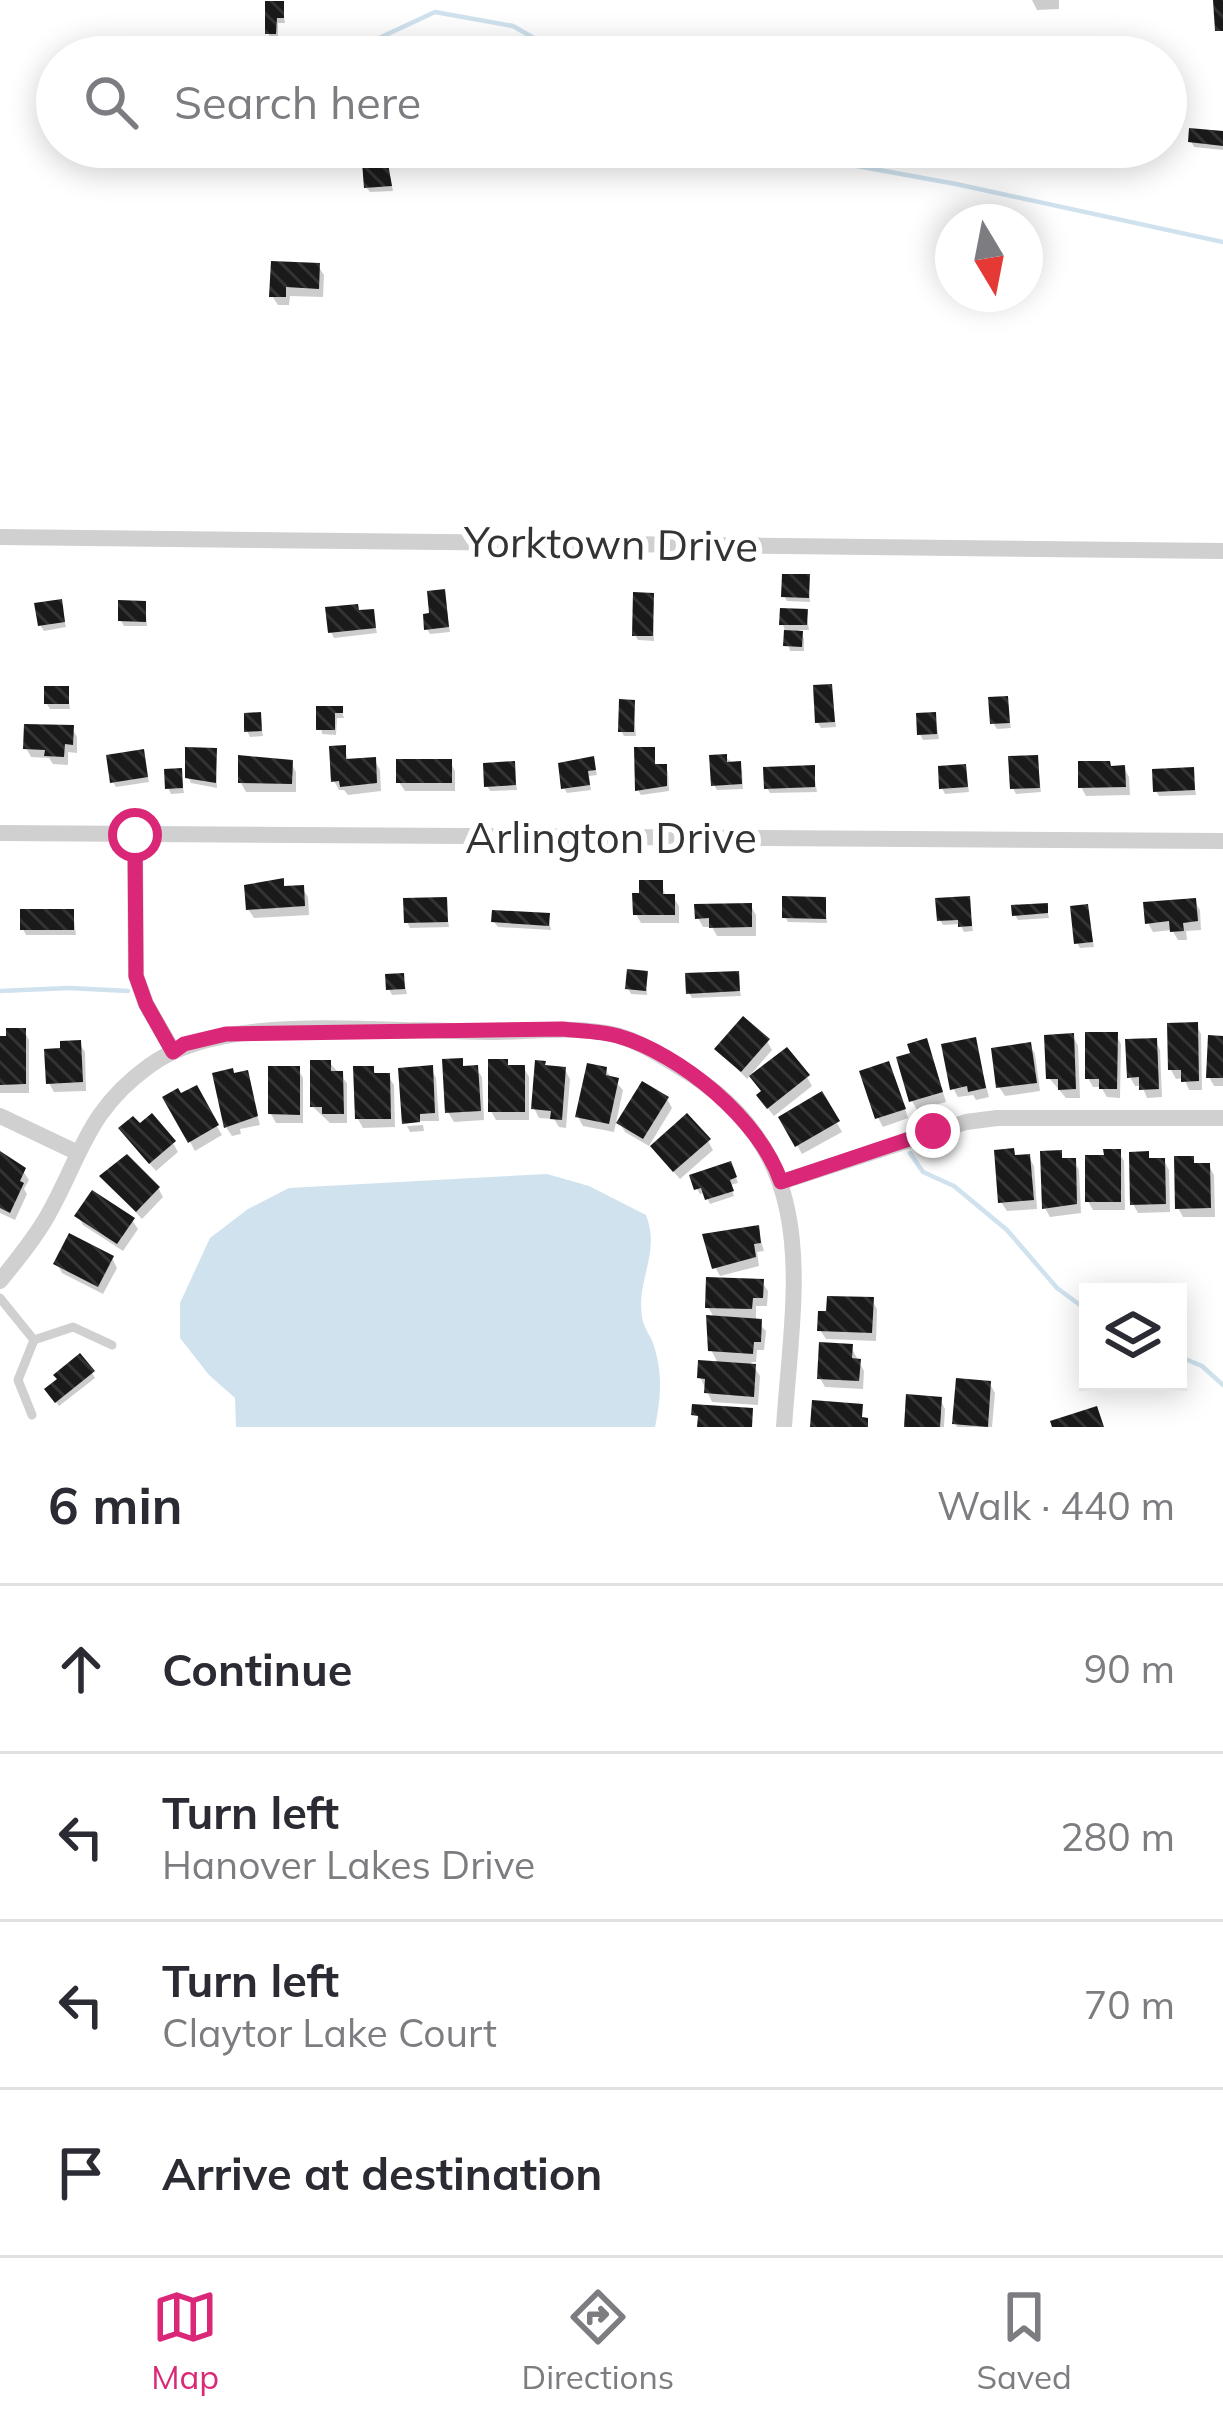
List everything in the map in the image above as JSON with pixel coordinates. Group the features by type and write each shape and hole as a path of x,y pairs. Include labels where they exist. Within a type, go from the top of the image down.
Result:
{"street":[{"name":"Yorktown Drive","path":"0,537 1223,550"},
{"name":"Arlington Drive","path":"0,833 1223,841"},
{"path":"135,835 136,976 173,1052"},
{"path":"0,1281 48,1215 76,1151 106,1104 149,1066 184,1044 226,1034 562,1029 618,1036 658,1054 712,1088 748,1127 781,1182 795,1248 784,1427"},
{"path":"0,1115 76,1151"},
{"path":"781,1182 966,1122 1223,1118"}],"lane":[{"path":"0,1298 34,1340"},
{"path":"34,1340 74,1328 112,1345"},
{"path":"32,1415 18,1380 34,1340"}],"water":[{"path":"547,1174 589,1186 646,1215 651,1242 641,1303 660,1375 655,1427 236,1427 235,1398 209,1375 180,1338 180,1303 210,1238 248,1209 289,1188"}],"building":[{"path":"1213,0 1223,0 1223,31 1215,31"},
{"path":"265,1 284,1 284,18 277,18 276,34 265,34"},
{"path":"1189,128 1223,131 1223,146 1188,142"},
{"path":"362,168 389,168 392,186 364,188"},
{"path":"271,261 320,263 319,289 286,287 286,297 269,297"},
{"path":"782,574 810,574 809,598 781,597"},
{"path":"445,589 449,627 424,630 423,614 429,613 427,591"},
{"path":"633,592 654,593 653,636 632,636"},
{"path":"62,599 65,622 38,626 34,603"},
{"path":"118,600 146,601 146,622 118,621"},
{"path":"358,604 359,610 374,609 376,628 328,633 325,607"},
{"path":"780,608 808,609 807,625 779,625"},
{"path":"784,630 803,631 802,647 783,646"},
{"path":"832,684 835,722 815,723 813,685"},
{"path":"44,686 69,686 69,704 44,704"},
{"path":"1008,696 1010,723 990,724 988,697"},
{"path":"619,699 635,700 634,732 618,732"},
{"path":"316,706 343,706 343,713 335,713 335,730 316,730"},
{"path":"261,712 262,731 244,732 244,713"},
{"path":"936,712 937,734 917,735 916,713"},
{"path":"24,724 74,725 73,745 65,744 64,757 23,749"},
{"path":"346,745 346,759 376,757 377,783 340,787 339,781 331,782 329,746"},
{"path":"185,747 217,748 216,783 185,778"},
{"path":"634,747 655,747 655,764 667,764 667,786 635,791"},
{"path":"144,749 148,777 110,783 106,755"},
{"path":"727,754 727,762 741,761 742,784 711,786 709,755"},
{"path":"238,755 293,760 292,784 238,783"},
{"path":"1038,755 1040,788 1010,789 1008,756"},
{"path":"594,756 596,770 588,771 590,785 561,789 558,763"},
{"path":"396,759 452,759 452,783 396,783"},
{"path":"515,761 516,785 484,787 483,763"},
{"path":"1078,761 1125,765 1126,787 1078,788"},
{"path":"966,764 968,787 939,789 938,766"},
{"path":"815,765 815,787 764,789 763,767"},
{"path":"1194,767 1195,790 1153,792 1152,769"},
{"path":"182,768 183,788 165,789 164,769"},
{"path":"284,878 284,886 304,885 305,906 246,910 244,885"},
{"path":"639,880 663,880 663,894 675,894 675,915 633,915 632,893 639,893"},
{"path":"782,896 826,897 826,919 782,918"},
{"path":"970,896 972,926 958,927 958,920 937,921 935,898"},
{"path":"447,897 448,922 404,923 403,898"},
{"path":"1196,898 1198,921 1183,923 1184,931 1170,932 1169,921 1145,924 1143,902"},
{"path":"752,903 752,927 709,928 709,918 695,919 694,904"},
{"path":"1048,903 1048,913 1012,916 1011,905"},
{"path":"1088,904 1093,942 1074,944 1070,906"},
{"path":"20,909 74,909 74,930 20,930"},
{"path":"492,910 550,913 549,926 491,922"},
{"path":"627,969 648,971 646,991 625,989"},
{"path":"739,971 740,991 686,994 685,973"},
{"path":"404,973 405,989 386,990 385,974"},
{"path":"743,1016 770,1039 741,1072 714,1049"},
{"path":"1198,1022 1199,1081 1181,1082 1181,1070 1168,1070 1167,1023"},
{"path":"6,1028 26,1028 26,1084 0,1085 0,1036 6,1036"},
{"path":"1085,1032 1118,1032 1117,1089 1099,1089 1099,1079 1085,1079"},
{"path":"1074,1033 1076,1089 1058,1090 1058,1079 1046,1079 1044,1035"},
{"path":"1208,1035 1223,1036 1223,1078 1206,1078"},
{"path":"976,1037 986,1088 950,1090 941,1044"},
{"path":"927,1038 943,1092 909,1102 896,1057 910,1053 907,1044"},
{"path":"1157,1038 1159,1089 1139,1090 1139,1077 1127,1078 1125,1039"},
{"path":"81,1040 83,1082 46,1084 44,1049 60,1048 60,1041"},
{"path":"1031,1042 1037,1083 996,1088 991,1048"},
{"path":"787,1047 810,1075 767,1109 749,1076"},
{"path":"463,1058 463,1066 478,1065 481,1111 445,1113 442,1059"},
{"path":"488,1059 525,1065 525,1112 488,1112"},
{"path":"310,1060 331,1060 331,1071 343,1071 344,1114 322,1114 322,1107 310,1107"},
{"path":"535,1060 566,1067 562,1120 550,1119 551,1111 531,1109"},
{"path":"889,1061 906,1109 875,1119 859,1071"},
{"path":"587,1063 607,1067 606,1075 619,1078 609,1124 575,1117"},
{"path":"433,1065 435,1113 420,1114 420,1122 402,1124 398,1068"},
{"path":"268,1066 300,1066 300,1115 268,1114"},
{"path":"353,1066 374,1066 374,1073 390,1073 391,1119 355,1119"},
{"path":"233,1068 234,1073 248,1070 258,1116 224,1128 212,1073"},
{"path":"642,1081 669,1097 643,1139 616,1123"},
{"path":"197,1085 219,1125 188,1143 162,1097"},
{"path":"822,1091 840,1121 795,1147 778,1117"},
{"path":"152,1113 176,1141 149,1164 118,1128 133,1116 140,1123"},
{"path":"687,1113 711,1139 673,1172 650,1146"},
{"path":"1014,1148 1015,1155 1030,1154 1034,1200 998,1203 994,1150"},
{"path":"1103,1149 1121,1149 1121,1202 1085,1202 1085,1155 1104,1155"},
{"path":"1062,1150 1062,1158 1076,1158 1077,1204 1042,1209 1040,1151"},
{"path":"0,1151 26,1168 10,1213 0,1208"},
{"path":"1149,1151 1149,1158 1165,1158 1166,1204 1130,1205 1129,1152"},
{"path":"127,1154 160,1187 136,1212 99,1176"},
{"path":"1174,1156 1194,1156 1194,1163 1210,1163 1211,1208 1175,1209"},
{"path":"731,1161 737,1177 730,1180 734,1191 705,1200 701,1188 694,1190 689,1175"},
{"path":"92,1190 135,1218 117,1244 74,1216"},
{"path":"759,1225 761,1243 754,1244 756,1257 712,1269 702,1234"},
{"path":"69,1233 114,1256 98,1287 53,1264"},
{"path":"706,1277 764,1279 763,1298 753,1298 752,1309 705,1308"},
{"path":"827,1296 874,1297 872,1333 817,1331 818,1311 826,1311"},
{"path":"706,1315 762,1319 761,1342 754,1342 753,1354 708,1351"},
{"path":"819,1342 853,1344 852,1358 861,1359 859,1381 817,1379"},
{"path":"80,1353 95,1371 55,1403 44,1389"},
{"path":"698,1360 756,1364 754,1397 704,1393 705,1379 697,1378"},
{"path":"956,1378 991,1381 988,1427 952,1424"},
{"path":"906,1394 942,1397 940,1427 904,1427"},
{"path":"812,1400 863,1404 862,1417 868,1418 868,1427 810,1427"},
{"path":"692,1404 753,1408 752,1427 697,1427"},
{"path":"1097,1406 1104,1427 1052,1427 1050,1421"}],"waterway":[{"path":"383,36 435,12 513,26 530,36"},
{"path":"868,168 1223,242"},
{"path":"0,991 128,991"},
{"path":"910,1153 923,1172 954,1186 1007,1230 1057,1288 1079,1304"},
{"path":"1187,1360 1223,1385"}],"route":[{"path":"135,835 136,976 173,1052 184,1044 226,1034 562,1029 618,1036 658,1054 712,1088 748,1127 781,1182 933,1131"}]}
